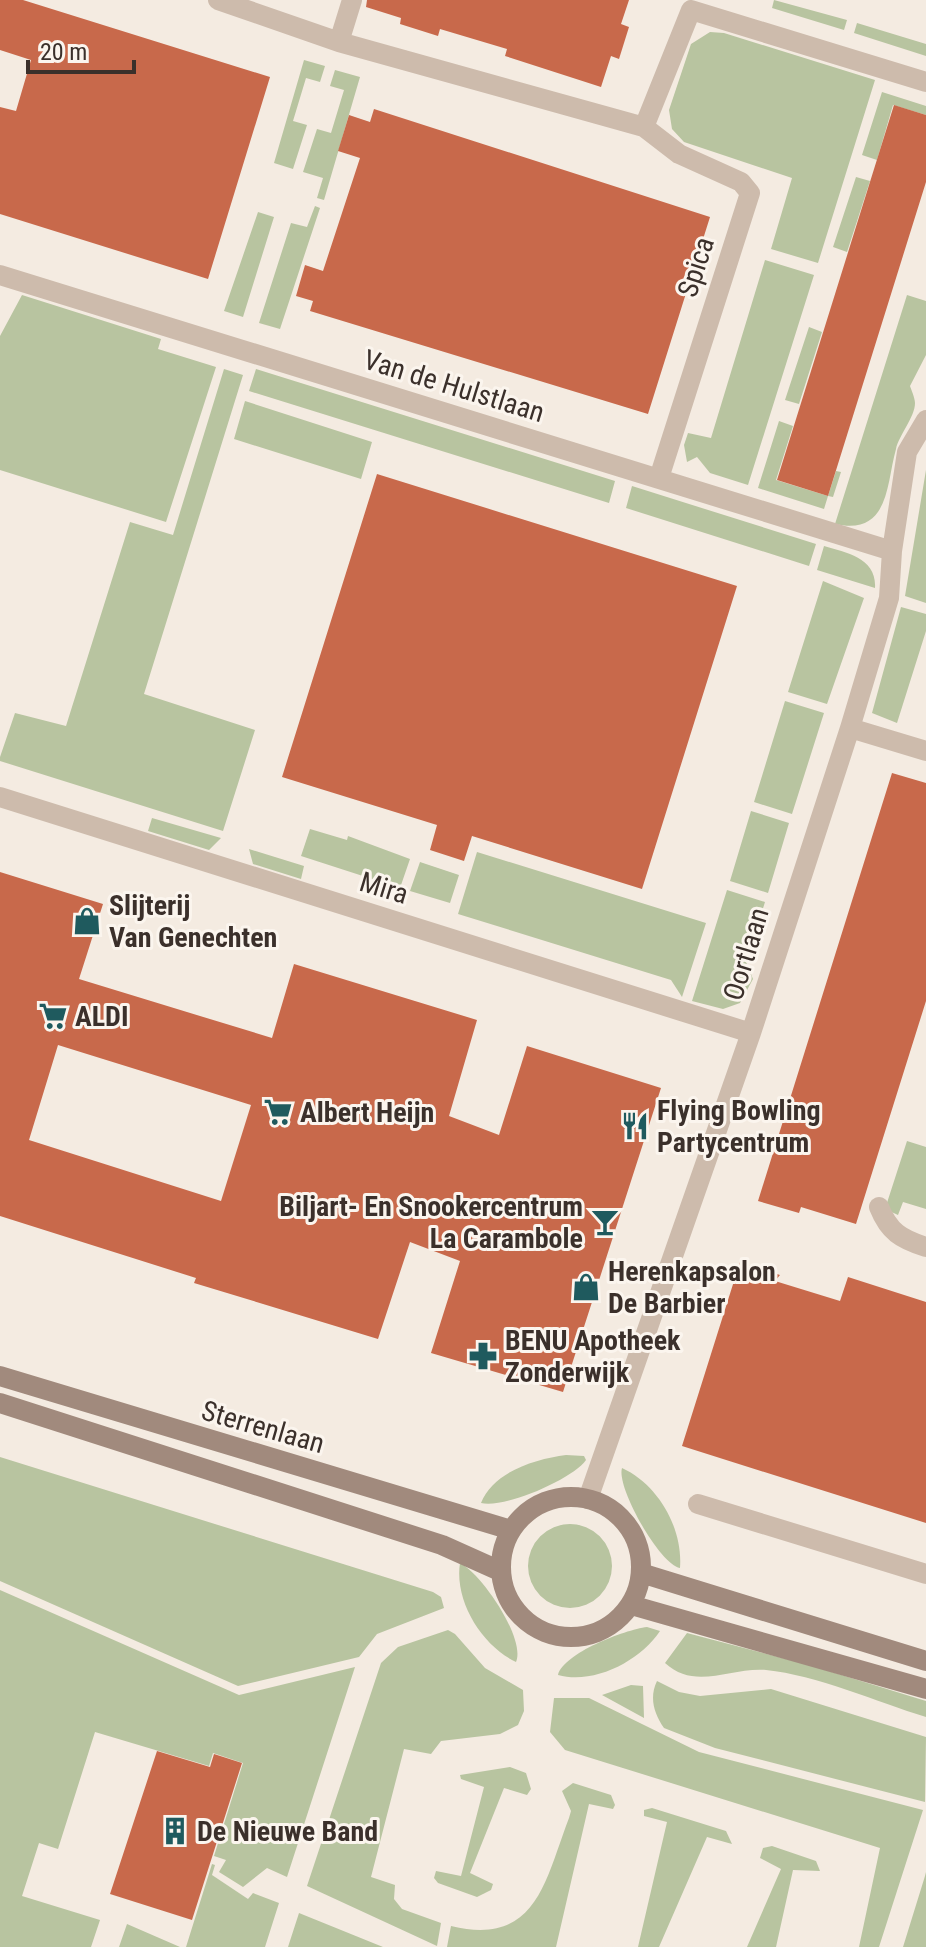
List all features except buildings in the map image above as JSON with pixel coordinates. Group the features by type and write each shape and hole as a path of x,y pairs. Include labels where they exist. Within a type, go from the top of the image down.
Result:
{"street":[{"name":"Spica","path":"218,0 339,42 644,127 679,154 741,182 750,193 659,478"},
{"path":"339,42 352,0"},
{"path":"644,127 691,10 926,82"},
{"name":"Van de Hulstlaan","path":"0,275 892,551"},
{"name":"Oortlaan","path":"588,1499 751,1033 850,728 889,598 892,551 907,452 926,420"},
{"path":"850,728 926,751"},
{"name":"Mira","path":"0,797 751,1033"},
{"path":"879,1207 887,1226 902,1240 926,1247"},
{"name":"Sterrenlaan","path":"0,1376 511,1530"},
{"name":"Sterrenlaan","path":"0,1403 442,1545 500,1571"},
{"path":"566,1497 588,1499 607,1506 628,1526 641,1553 641,1573 631,1605 620,1619 599,1632 575,1638 551,1635 531,1626 515,1611 505,1592 500,1571 503,1550 511,1530 526,1513 545,1502 566,1497"},
{"path":"698,1504 926,1574"},
{"path":"641,1573 926,1661"},
{"path":"631,1605 926,1689"}],"green space":[{"path":"774,0 847,20 844,30 772,8"},
{"path":"857,23 926,44 926,56 854,33"},
{"path":"710,32 724,33 875,80 818,263 771,249 792,178 684,142 672,129 669,110 691,44"},
{"path":"304,60 325,66 320,82 306,78 293,121 307,125 293,169 274,163"},
{"path":"335,70 360,77 324,200 317,198 323,178 303,172 317,129 331,133 344,90 330,86"},
{"path":"882,92 926,106 926,115 893,105 877,160 862,155"},
{"path":"856,177 870,181 847,252 833,247"},
{"path":"315,206 320,208 280,329 259,323 291,223 307,227"},
{"path":"258,212 274,217 243,317 224,311"},
{"path":"765,260 814,275 748,485 710,473 697,457 687,462 684,445 688,433 711,438"},
{"path":"22,295 161,339 158,349 216,367 166,522 0,470 0,336"},
{"path":"907,295 926,301 926,355 910,386 914,408 898,444 887,491 876,515 853,526 835,524"},
{"path":"809,327 822,332 799,404 785,400"},
{"path":"224,369 243,375 144,694 255,730 223,831 0,761 0,757 15,713 66,726 130,522 173,535"},
{"path":"256,369 615,481 609,503 249,391"},
{"path":"245,401 372,442 361,479 234,439"},
{"path":"779,421 793,426 776,480 828,496 824,509 758,488"},
{"path":"926,470 926,603 905,596"},
{"path":"836,471 841,472 833,497 828,496"},
{"path":"632,486 816,544 809,566 626,508"},
{"path":"824,546 851,554 866,563 874,578 875,588 817,570"},
{"path":"823,581 864,598 827,704 788,692"},
{"path":"901,607 926,614 926,631 897,723 872,713"},
{"path":"785,701 824,713 792,814 754,802"},
{"path":"751,811 789,823 768,893 730,881"},
{"path":"152,818 221,838 209,850 148,831"},
{"path":"310,829 347,840 348,836 410,859 400,888 301,856"},
{"path":"249,849 304,866 301,879 253,864"},
{"path":"477,852 706,923 682,997 671,980 458,914"},
{"path":"420,862 459,875 450,903 410,891"},
{"path":"727,890 765,902 746,962 753,979 740,1003 723,1009 692,1001"},
{"path":"907,1141 926,1147 926,1209 903,1202 898,1215 885,1209"},
{"path":"566,1455 584,1456 586,1460 567,1476 537,1491 492,1504 481,1503 487,1492 505,1475 541,1460"},
{"path":"0,1457 433,1592 441,1597 444,1608 377,1634 359,1657 238,1686 0,1581"},
{"path":"622,1468 647,1485 666,1510 677,1538 680,1568 662,1554 641,1524 626,1491"},
{"path":"570,1524 586,1527 600,1536 609,1550 612,1566 609,1582 600,1596 586,1605 570,1608 554,1605 540,1596 531,1582 528,1566 531,1550 540,1536 554,1527"},
{"path":"460,1563 479,1580 500,1608 515,1638 516,1662 492,1645 473,1621 461,1592"},
{"path":"0,1590 239,1695 355,1667 287,1877 267,1868 243,1887 219,1872 226,1860 214,1856 243,1763 213,1753 209,1766 95,1732 58,1849 39,1843 22,1896 100,1920 91,1947 0,1947"},
{"path":"647,1627 660,1631 628,1661 586,1677 558,1675 571,1659 583,1651 610,1638"},
{"path":"448,1630 485,1668 523,1690 524,1711 518,1725 500,1734 441,1741 431,1754 404,1749 371,1877 395,1885 394,1899 402,1909 441,1923 437,1946 307,1886 381,1663 398,1647"},
{"path":"687,1633 809,1665 926,1701 926,1717 826,1683 785,1673 753,1670 701,1677 677,1671 665,1663"},
{"path":"657,1681 679,1692 700,1696 771,1689 926,1737 925,1802 715,1748 664,1728 654,1705 653,1693"},
{"path":"631,1685 643,1686 644,1718 602,1695"},
{"path":"554,1698 589,1698 699,1752 923,1810 879,1947 859,1947 880,1848 565,1750 550,1732"},
{"path":"510,1767 526,1773 531,1789 527,1795 504,1788 470,1873 493,1884 491,1890 477,1897 438,1883 434,1878 436,1871 461,1876 484,1787 461,1779 460,1775"},
{"path":"573,1783 611,1795 615,1805 613,1809 589,1804 556,1947 447,1947 451,1926 480,1930 502,1927 520,1917 533,1903 553,1864 571,1811 562,1791"},
{"path":"652,1808 726,1831 732,1844 707,1837 659,1947 638,1947 667,1822 644,1816 644,1810"},
{"path":"772,1846 816,1861 820,1871 793,1870 776,1947 747,1947 781,1869 760,1858 763,1848"},
{"path":"212,1864 215,1865 212,1875 248,1899 253,1893 279,1903 265,1947 186,1947"},
{"path":"926,1872 926,1947 903,1947 925,1876"},
{"path":"299,1913 383,1947 288,1947"},
{"path":"127,1924 180,1947 119,1947"}],"place":[{"name":"Slijterij Van Genechten","path":"87,921"},
{"name":"ALDI","path":"53,1016"},
{"name":"Albert Heijn","path":"278,1112"},
{"name":"Flying Bowling Partycentrum","path":"635,1126"},
{"name":"Biljart- En Snookercentrum La Carambole","path":"605,1222"},
{"name":"Herenkapsalon De Barbier","path":"586,1287"},
{"name":"BENU Apotheek Zonderwijk","path":"483,1356"},
{"name":"De Nieuwe Band","path":"175,1831"}]}
